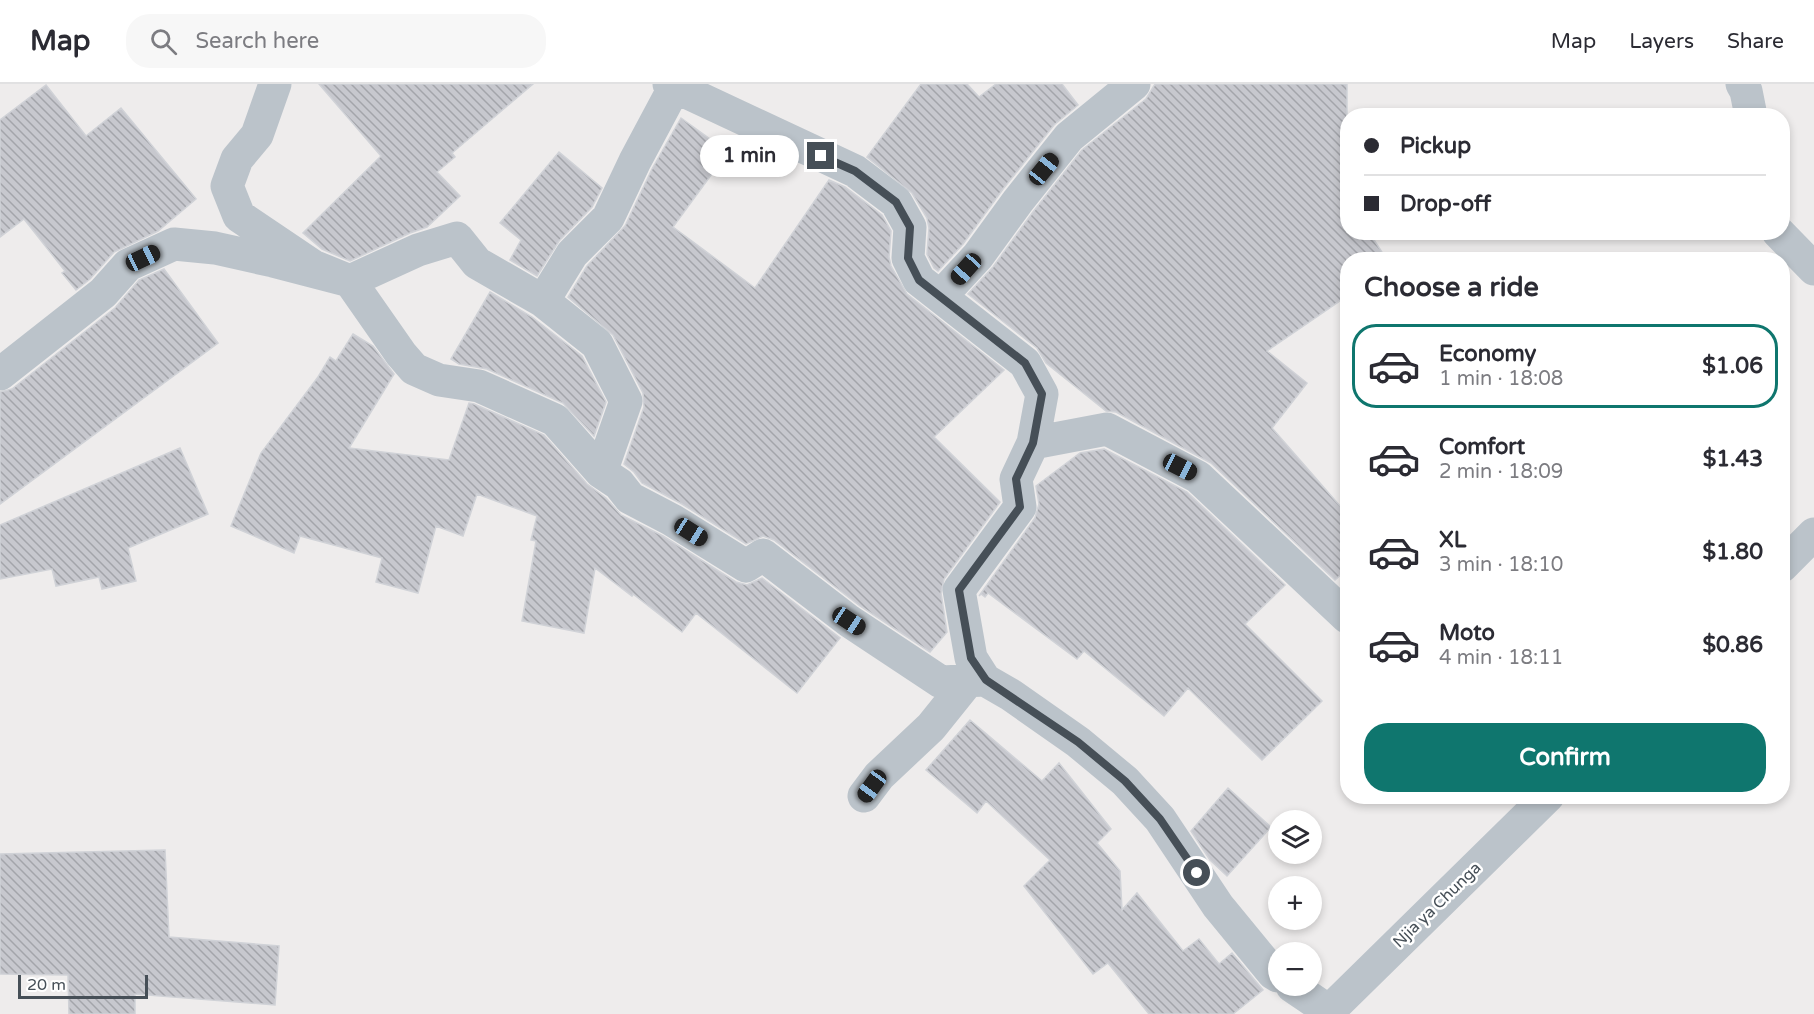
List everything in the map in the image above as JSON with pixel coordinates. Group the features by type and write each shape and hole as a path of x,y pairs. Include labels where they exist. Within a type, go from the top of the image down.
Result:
{"street":[{"path":"275,84 257,135 237,159 227,186 239,216 313,267 350,281 400,354 414,369 439,380 479,386 555,420 601,472 619,484 630,498 672,520 746,566 763,555 849,621 941,682 977,681 1078,742 1125,781 1160,819 1218,906 1268,967"},
{"path":"941,297 978,256 1069,137 1134,84"},
{"path":"1742,84 1749,108"},
{"path":"543,301 572,254 608,218 672,85 855,171 896,202 910,227 908,258 919,280 1025,363 1042,394 1033,443 1016,479 1020,507 959,590 977,681"},
{"path":"0,374 103,292 128,265 174,244 215,248 350,281 418,250 457,238 477,263 543,301 597,344 626,400 601,472"},
{"path":"1786,240 1814,268"},
{"path":"1033,443 1107,429 1198,477 1340,611"},
{"path":"1790,558 1814,534"},
{"path":"864,796 879,776 977,681"},
{"name":"Njia ya Chunga","path":"1329,1013 1540,804"},
{"path":"1306,996 1329,1013"}],"building":[{"path":"319,84 533,84 452,153 455,157 437,172 460,196 427,227 350,261 322,249 303,233 381,156"},
{"path":"921,84 967,84 979,97 996,84 1062,84 1078,105 1054,125 963,244 938,271 927,254 929,228 927,218 912,193 867,157"},
{"path":"1155,84 1347,84 1347,108 1340,108 1340,240 1374,240 1382,252 1340,252 1340,301 1267,351 1307,383 1272,428 1340,506 1340,575 1335,580 1211,463 1116,412 1106,411 1046,363 1037,348 968,294 993,267 1082,150 1146,99"},
{"path":"46,85 86,136 121,108 196,199 158,231 114,252 90,279 76,290 62,273 65,271 24,219 0,237 0,120"},
{"path":"681,118 728,152 673,227 755,288 829,180 845,187 882,215 891,231 889,257 891,266 907,294 1004,370 934,437 1000,502 944,579 941,593 947,632 930,652 860,606 774,540 763,536 746,544 682,504 642,483 624,464 644,407 643,393 613,335 568,297 587,266 625,226 652,169"},
{"path":"559,152 602,188 592,207 559,241 537,276 510,260 521,240 500,223"},
{"path":"164,269 218,343 0,504 0,392 12,389 115,308 139,280"},
{"path":"490,292 532,317 582,356 606,402 594,436 563,403 487,369 459,364 451,359"},
{"path":"353,334 373,346 394,374 349,448 449,460 469,403 474,404 544,435 587,484 606,498 621,515 663,536 736,582 747,585 762,578 840,638 797,693 696,613 682,632 595,568 584,633 522,621 536,541 531,540 537,516 477,494 463,536 436,526 418,593 376,582 382,558 300,536 294,553 231,526 261,453 318,377 330,357 336,361"},
{"path":"180,448 208,514 128,548 136,581 102,589 99,577 56,586 52,569 0,579 0,525"},
{"path":"1104,449 1187,492 1285,585 1245,624 1322,701 1262,760 1188,688 1164,716 1084,651 1077,659 988,593 985,597 981,594 979,596 1035,518 1039,504 1036,486 1080,453"},
{"path":"970,720 1042,781 1059,763 1111,829 1097,843 1120,871 1122,910 1137,893 1183,951 1199,939 1219,964 1232,953 1263,990 1233,1014 1149,1014 1108,963 1093,974 1024,886 1050,860 986,801 977,813 926,770"},
{"path":"1228,788 1268,824 1268,830 1227,876 1210,860 1191,831"},
{"path":"165,850 169,937 279,946 275,1005 135,994 135,1014 69,1014 68,975 0,974 0,854"}],"route":[{"path":"821,156 855,171 896,202 910,227 908,258 919,280 1025,363 1042,394 1033,443 1016,479 1020,507 959,590 971,658 986,680 1078,742 1125,781 1160,819 1197,873"}]}
